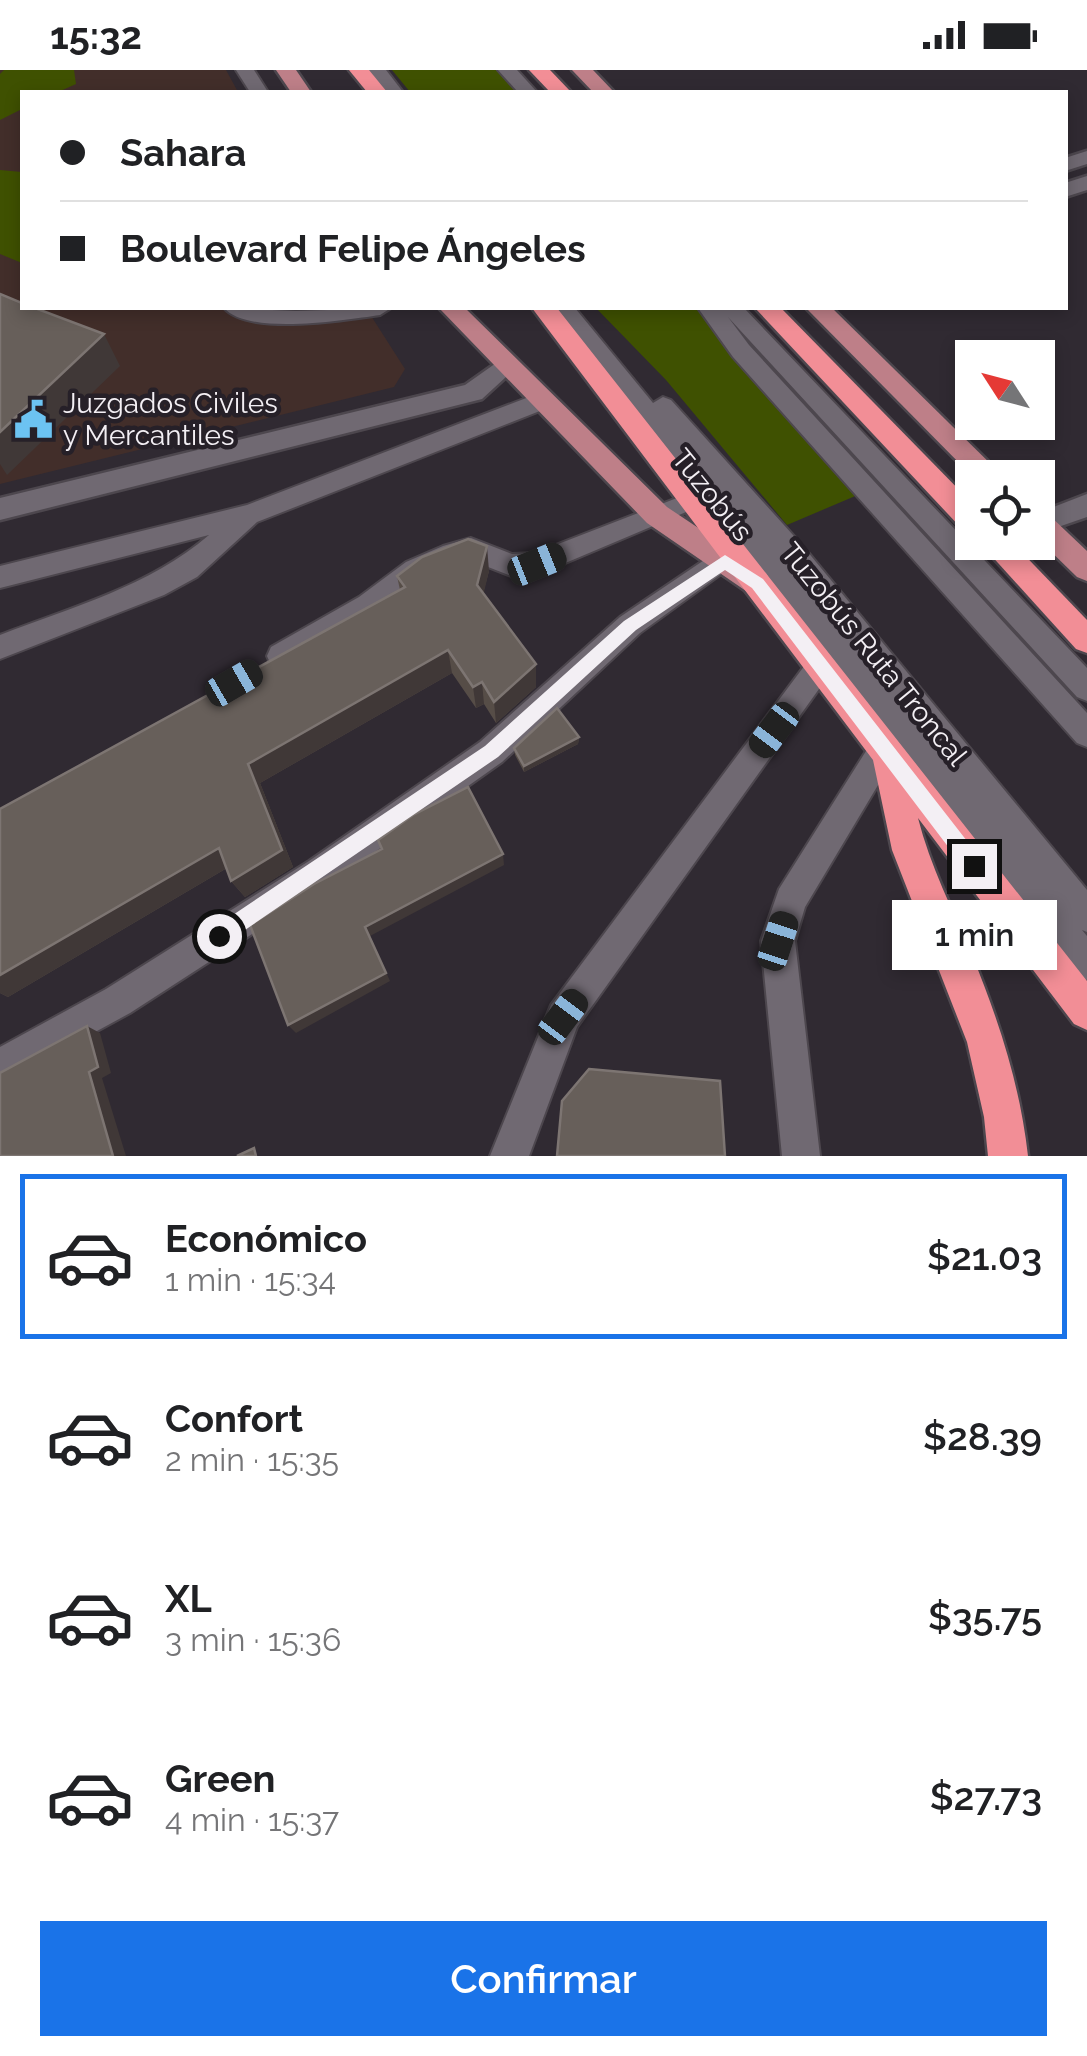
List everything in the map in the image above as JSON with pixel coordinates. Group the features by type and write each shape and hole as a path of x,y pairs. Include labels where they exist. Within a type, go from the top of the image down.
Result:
{"highway":[{"path":"359,70 375,90"},
{"path":"539,70 559,90"},
{"path":"546,310 694,501 730,558"},
{"path":"770,310 955,503"},
{"path":"1010,560 1087,640"},
{"path":"757,583 1087,1011"},
{"path":"884,750 912,857 958,962 993,1059 1006,1120 1008,1156"}],"main road":[{"path":"582,70 602,90"},
{"path":"453,310 657,516 730,558 757,583"},
{"path":"820,310 974,460"},
{"path":"1055,538 1087,568"}],"street":[{"path":"0,509 473,392 506,365"},
{"path":"1055,517 1087,505"}],"lane":[{"path":"377,70 392,90"},
{"path":"506,70 526,90"},
{"path":"248,310 296,318 363,310"},
{"name":"Tuzobús","path":"565,310 1087,963"},
{"name":"Tuzobús Ruta Troncal","path":"578,310 774,530 1087,916"},
{"path":"711,310 767,380 1087,734"},
{"path":"734,310 1087,688"},
{"path":"0,577 251,514 542,401"},
{"path":"251,674 368,605 415,570 452,554 471,549 511,565 537,564 694,501"},
{"path":"0,647 188,569 251,514"},
{"path":"0,1066 118,1001 398,817 491,752 630,626 730,558"},
{"path":"509,1156 524,1128 563,1017 820,666"},
{"path":"801,1156 778,941 791,900 884,750"}],"shaded area":[{"path":"0,70 226,70 237,90 20,90 20,310 367,310 405,369 394,387 0,484"}],"green space":[{"path":"4,70 74,70 76,84 62,90 20,90 20,110 0,120 0,74"},
{"path":"392,70 502,70 522,90 408,90"},
{"path":"0,170 20,172 20,262 0,254"},
{"path":"598,310 702,310 733,351 860,494 787,525 666,380"}],"building":[{"path":"0,294 20,302 20,310 40,310 104,334 0,432"},
{"path":"468,539 487,546 477,585 536,664 494,702 482,682 473,687 448,650 248,764 282,850 231,881 219,848 0,975 0,809 405,587 397,576 422,557"},
{"path":"557,708 579,737 524,766 514,748"},
{"path":"468,787 503,854 365,927 386,973 288,1025 250,925 314,884 382,849 378,840 413,815"},
{"path":"87,1026 98,1067 89,1072 113,1156 0,1156 0,1073"},
{"path":"589,1069 720,1081 725,1156 557,1156 562,1101"},
{"path":"254,1148 256,1156 237,1156"}],"place":[{"name":"Juzgados Civiles y Mercantiles","path":"33,419"}],"route":[{"path":"219,936 320,872 491,752 630,626 725,562 757,583 974,866"}]}
